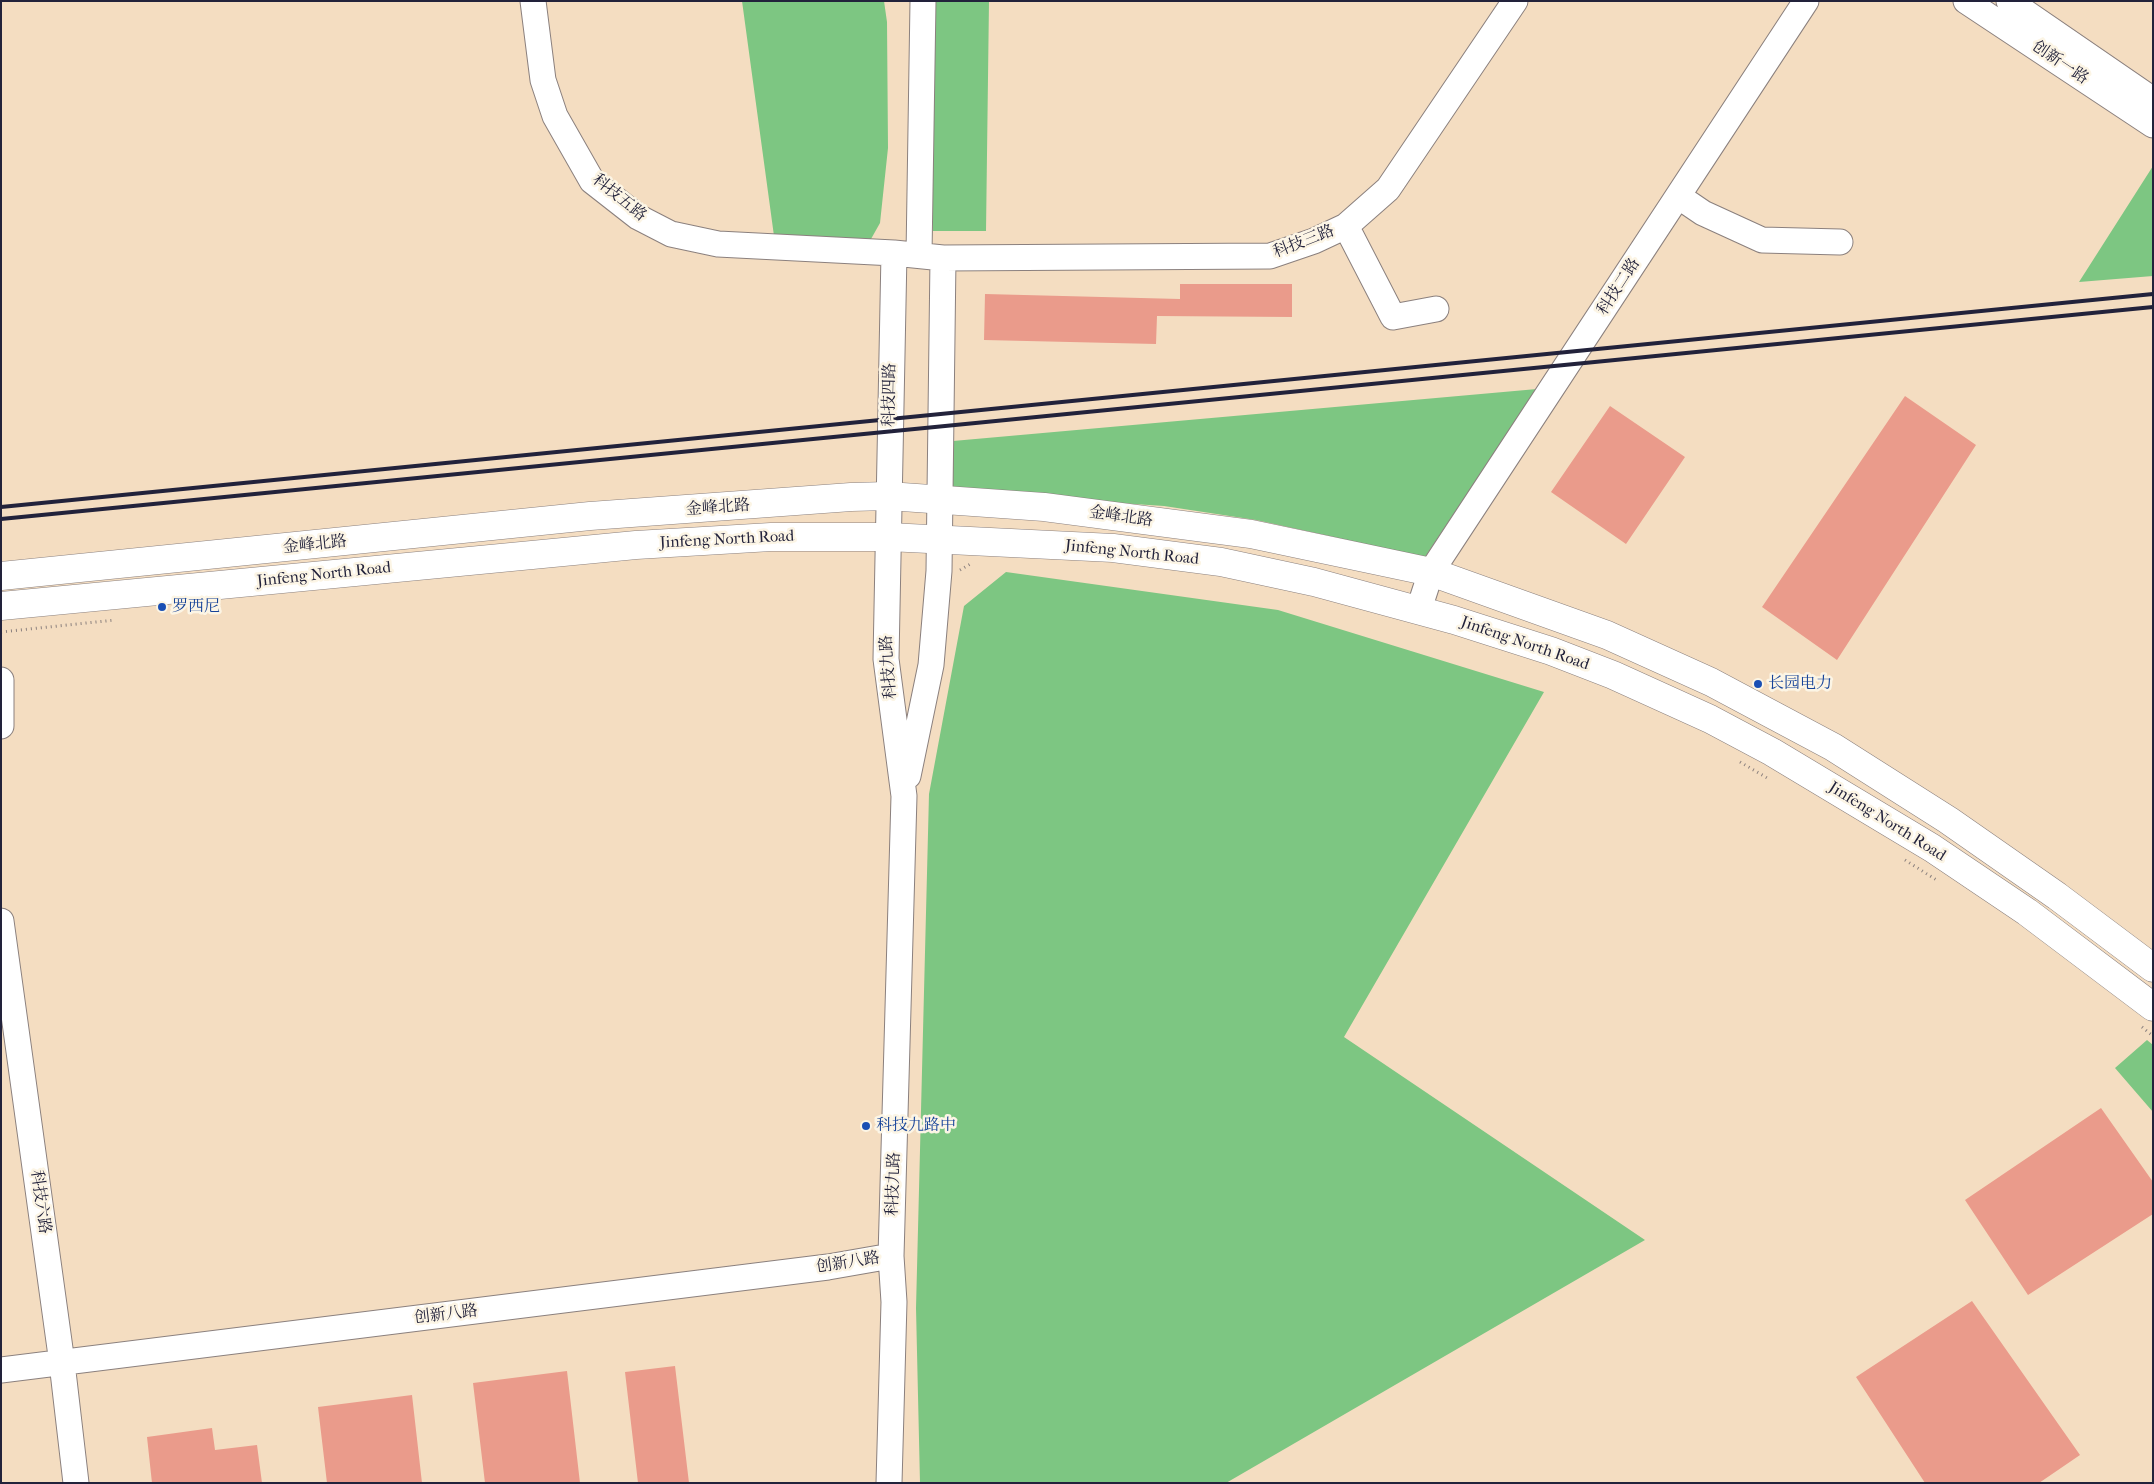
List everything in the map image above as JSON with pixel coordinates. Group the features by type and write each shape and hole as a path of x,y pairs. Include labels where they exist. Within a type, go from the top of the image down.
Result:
{"main road":[{"name":"金峰北路","path":"1,576 590,516 888,496 1044,507 1251,534 1431,572"},
{"name":"Jinfeng North Road","path":"1,606 636,545 770,537 888,537 1113,548 1221,562 1314,582 1419,609 1614,675 1710,718 1772,752 1940,853 2027,912 2145,1016"},
{"name":"Jinfeng North Road","path":"1431,572 1607,635 1711,682 1833,747 1948,820 2057,896 2153,968"}],"street":[{"name":"科技五路","path":"532,1 543,80 555,116 592,181 638,217 671,234 718,244 931,256"},
{"path":"923,1 941,500 939,540"},
{"name":"科技三路","path":"931,256 1270,256 1314,241 1346,226 1388,189 1515,1"},
{"name":"科技二路","path":"1419,609 1431,572 1806,1"},
{"name":"创新一路","path":"1966,1 2153,125"},
{"path":"2008,1 2153,100"},
{"path":"1678,196 1703,213 1762,240 1840,242"},
{"path":"1346,226 1393,317 1436,309"},
{"name":"科技四路","path":"888,537 894,253"},
{"name":"科技九路","path":"888,537 886,659 904,796 891,1256 894,1302 889,1483"},
{"name":"科技九路","path":"904,796 931,665 939,571 939,540"},
{"path":"1,680 1,726"},
{"name":"科技六路","path":"1,921 62,1363 76,1483"},
{"name":"创新八路","path":"1,1370 828,1267 891,1256"}],"path":[{"path":"939,571 959,571 976,561"},
{"path":"1,632 120,619"},
{"path":"1739,762 1771,780"},
{"path":"1898,856 1939,882"},
{"path":"2145,1016 2153,1036"}],"green space":[{"path":"742,1 884,1 887,22 888,148 880,223 871,239 774,236"},
{"path":"933,1 989,1 986,231 933,231"},
{"path":"2153,166 2153,276 2079,282"},
{"path":"1537,389 1425,557 1256,520 1164,506 952,492 953,441"},
{"path":"1006,572 1278,610 1544,692 1344,1037 1645,1240 1226,1483 920,1483 916,1308 929,794 964,606"},
{"path":"2147,1040 2153,1045 2153,1112 2115,1068"}],"building":[{"path":"1180,284 1292,284 1292,317 1157,316 1156,344 984,340 985,294 1180,299"},
{"path":"1905,396 1976,445 1837,660 1762,607"},
{"path":"1610,406 1685,457 1626,544 1551,492"},
{"path":"2101,1108 2153,1182 2153,1214 2028,1295 1965,1200"},
{"path":"1972,1301 2080,1455 2039,1483 1925,1483 1856,1377"},
{"path":"675,1366 689,1483 638,1483 625,1372"},
{"path":"567,1371 580,1483 485,1483 473,1383"},
{"path":"412,1395 422,1483 327,1483 318,1407"},
{"path":"212,1428 215,1450 257,1445 262,1483 152,1483 147,1437"}],"railway":[{"path":"1,507 2153,294"},
{"path":"1,519 2153,307"}],"place":[{"name":"罗西尼","path":"162,607"},
{"name":"长园电力","path":"1758,684"},
{"name":"科技九路中","path":"866,1126"}]}
